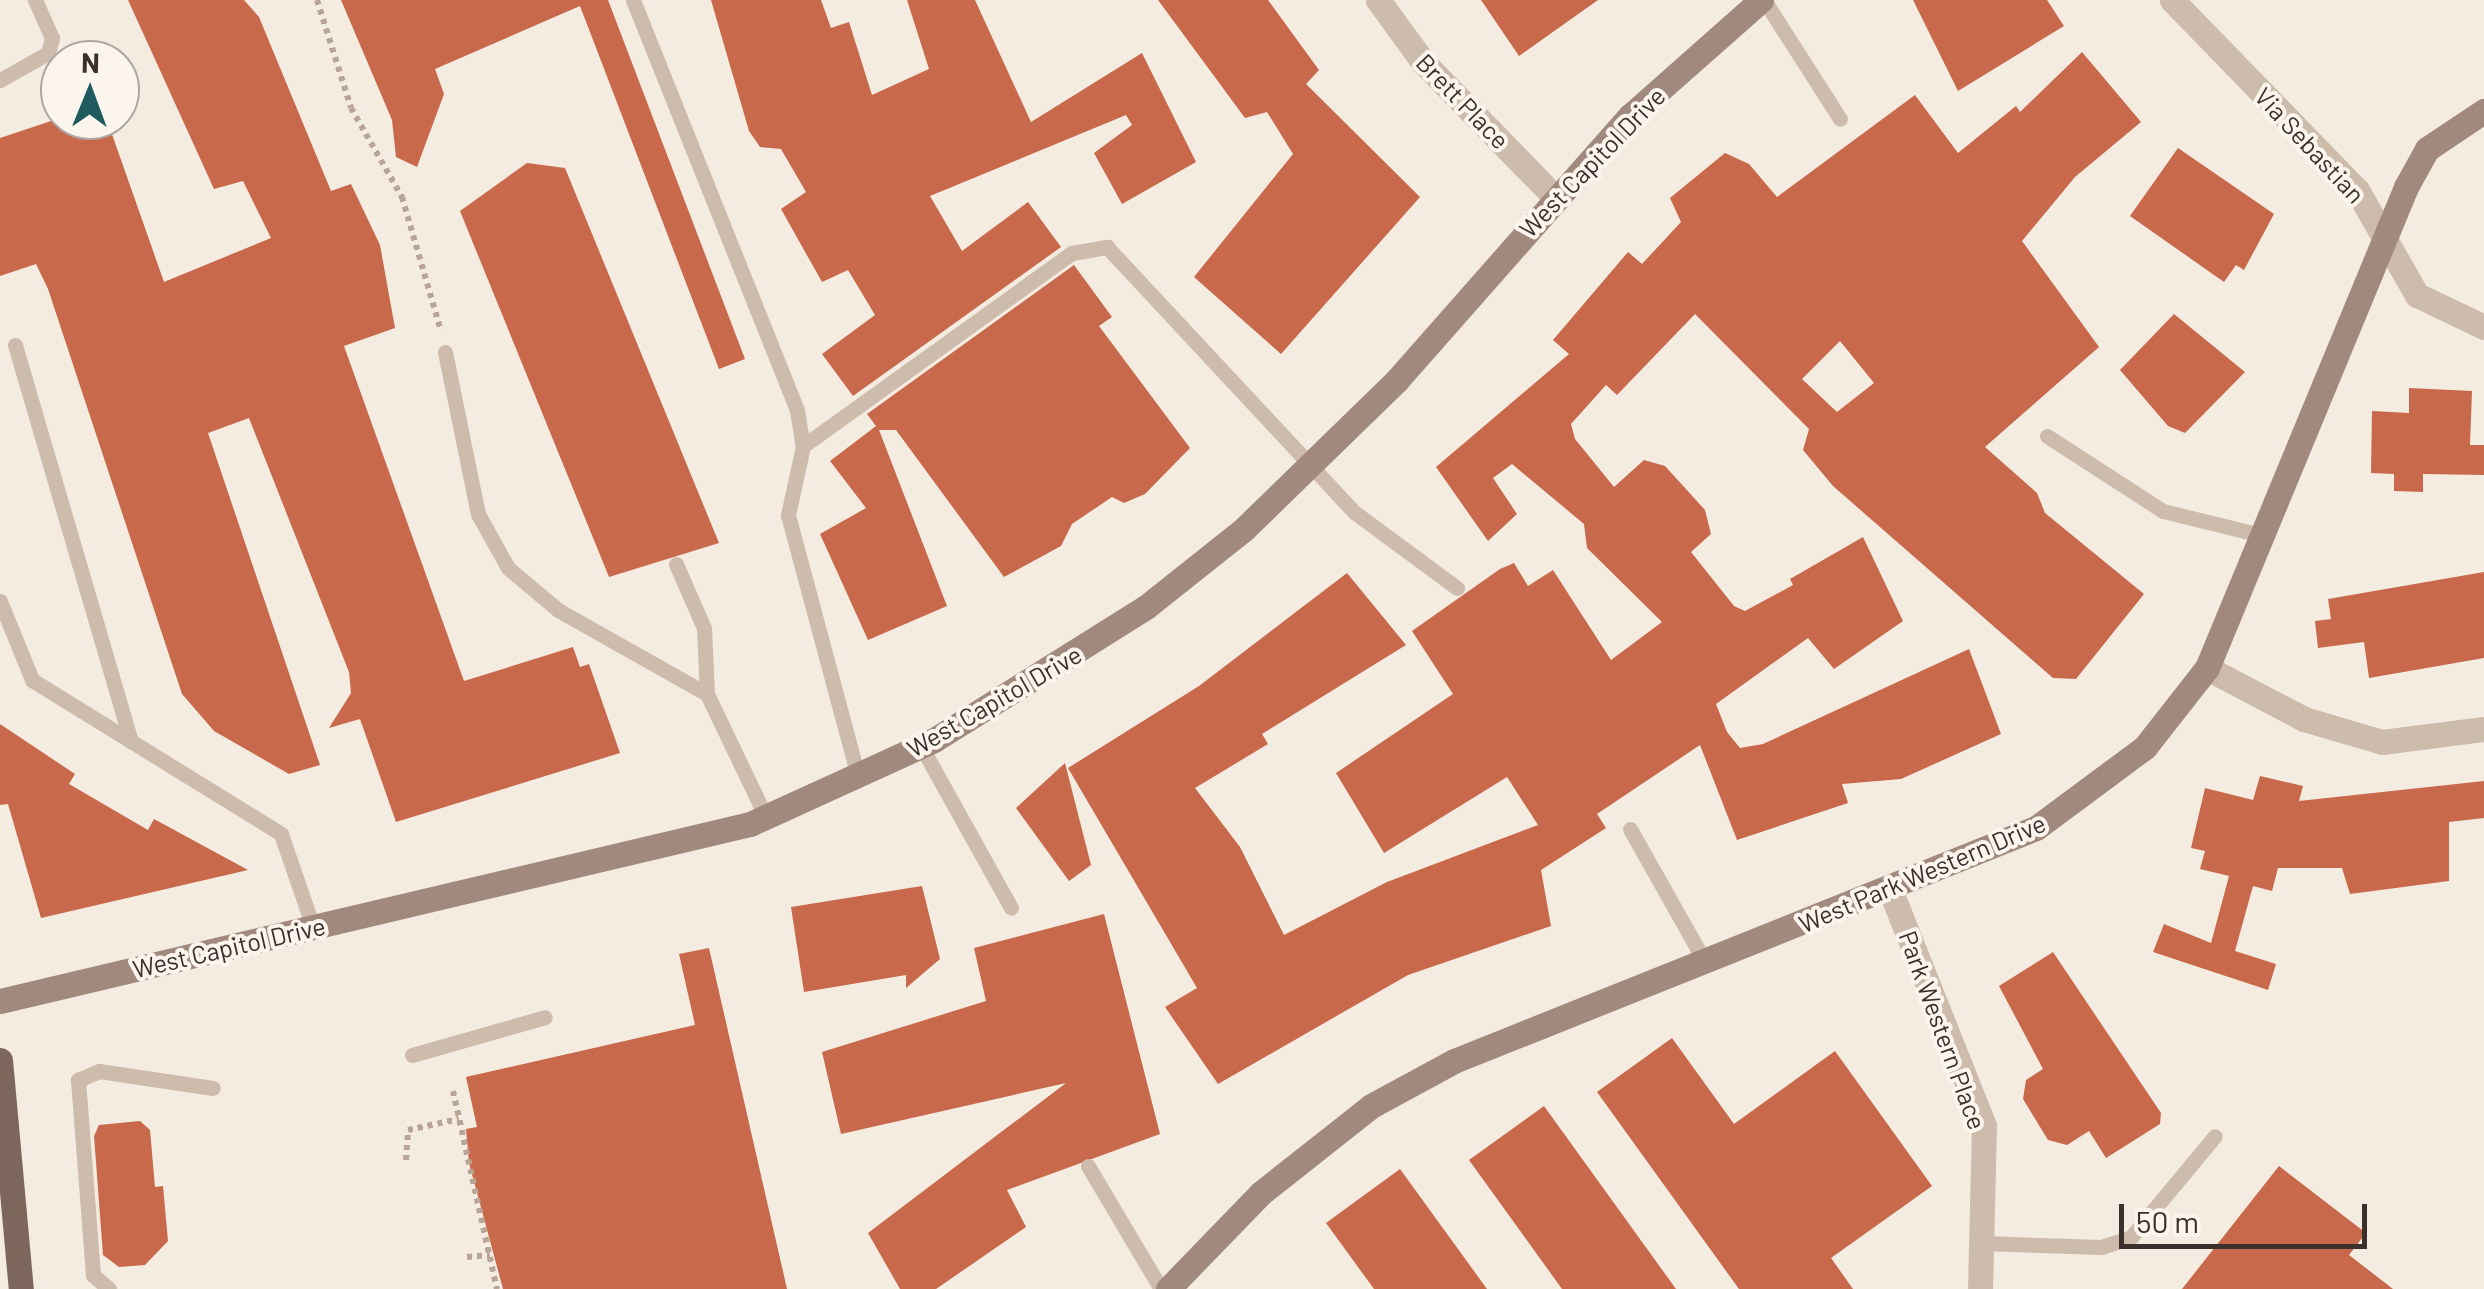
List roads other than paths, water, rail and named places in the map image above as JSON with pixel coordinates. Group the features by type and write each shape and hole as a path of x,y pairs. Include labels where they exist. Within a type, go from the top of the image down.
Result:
{"main road":[{"path":"0,1060 20,1289"}],"street":[{"name":"Brett Place","path":"1378,0 1424,63 1554,196"},
{"name":"West Capitol Drive","path":"0,1000 766,817 921,746 1146,607 1311,468 1554,196 1762,0"},
{"name":"Via Sebastian","path":"2172,0 2357,190 2417,295 2484,327"},
{"name":"West Park Western Drive","path":"1165,1289 1261,1193 1372,1106 1454,1062 1892,892 2036,828 2098,789 2145,747 2206,668 2265,536 2384,235 2426,149 2484,112"},
{"path":"2206,668 2304,719 2382,742 2484,730"},
{"name":"Park Western Place","path":"1892,892 1984,1126 1980,1289"}],"lane":[{"path":"0,80 48,53 52,38 36,0"},
{"path":"633,0 803,446 788,515 858,777"},
{"path":"1762,0 1840,119"},
{"path":"803,446 1072,252 1107,246 1311,468 1457,588"},
{"path":"15,346 131,741"},
{"path":"444,352 478,514 508,568 558,610 707,694"},
{"path":"2047,436 2163,511 2265,536"},
{"path":"676,564 704,628 707,694 766,817"},
{"path":"0,600 3,622 32,680 280,834 314,928"},
{"path":"921,746 1011,908"},
{"path":"1630,828 1706,962"},
{"path":"412,1056 545,1018"},
{"path":"109,1289 93,1275 78,1080 99,1071 212,1088"},
{"path":"1981,1243 2101,1247 2131,1237 2215,1136"},
{"path":"1088,1166 1165,1289"}]}
